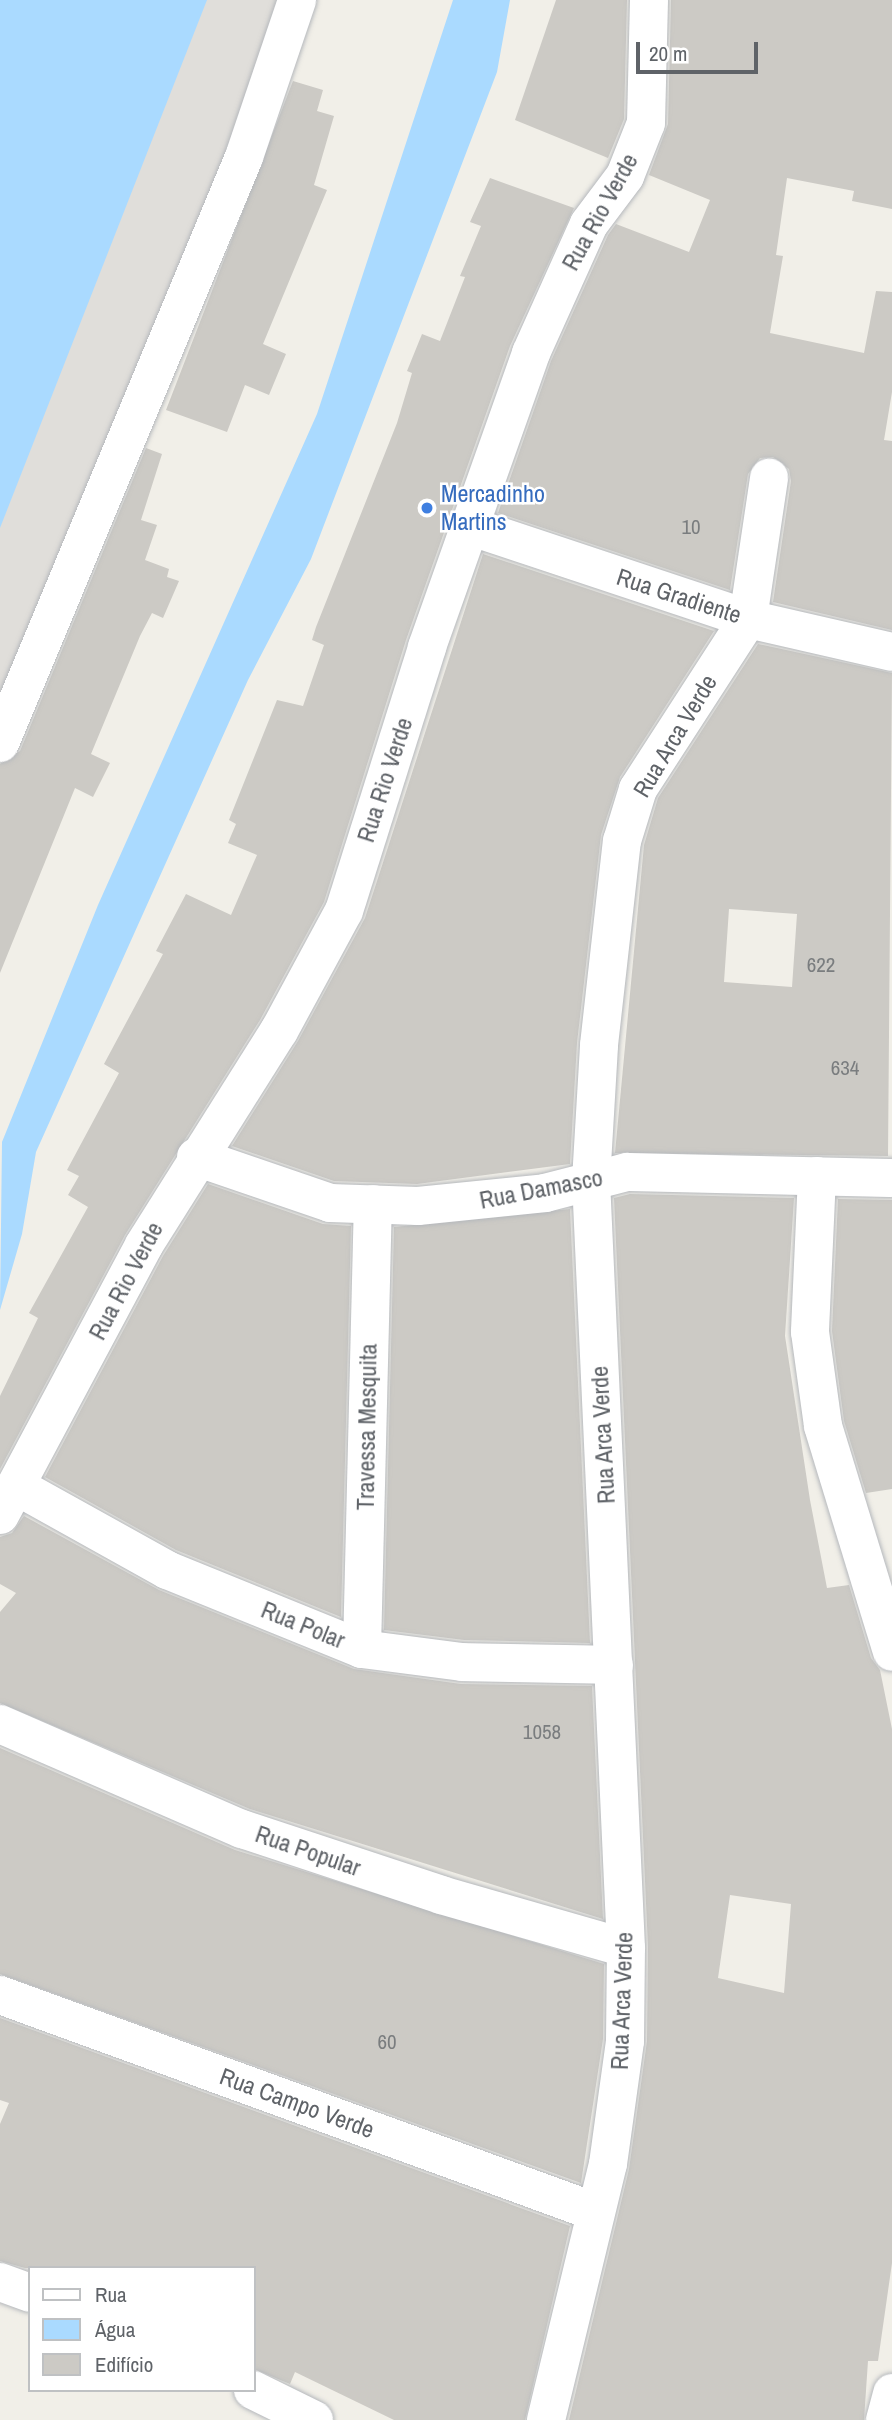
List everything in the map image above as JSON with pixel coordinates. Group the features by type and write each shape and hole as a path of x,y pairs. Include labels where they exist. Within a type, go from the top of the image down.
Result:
{"street":[{"path":"0,743 244,157 297,0"},
{"name":"Rua Rio Verde","path":"9,1501 144,1245 196,1157 279,1031 344,911 469,526 563,279 589,224 625,177 646,123 649,0"},
{"name":"Rua Arca Verde","path":"546,2420 593,2211 608,2164 625,2041 626,1948 591,1181 599,1045 622,841 638,789 748,619 769,478"},
{"name":"Rua Gradiente","path":"469,526 748,619 892,652"},
{"name":"Rua Damasco","path":"196,1157 330,1203 486,1202 627,1172 683,1169 892,1178"},
{"path":"817,1176 810,1332 823,1426 892,1652"},
{"name":"Travessa Mesquita","path":"362,1649 373,1204"},
{"name":"Rua Polar","path":"9,1501 167,1570 362,1649 462,1662 614,1665"},
{"name":"Rua Popular","path":"0,1724 37,1745 242,1829 441,1895 626,1948"},
{"name":"Rua Campo Verde","path":"0,1996 593,2211"},
{"path":"0,2282 28,2292"},
{"path":"256,2391 314,2420"},
{"path":"885,2420 892,2393"}],"shaded area":[{"path":"0,0 297,0 0,743"}],"water":[{"path":"0,0 207,0 0,528"},
{"path":"453,0 510,0 497,72 311,559 248,680 36,1152 22,1234 0,1310 2,1142 98,905 317,414"}],"building":[{"path":"556,0 627,0 624,119 608,158 515,120"},
{"path":"671,0 892,0 892,209 852,201 854,191 787,178 776,255 783,256 770,333 864,353 876,291 892,292 892,392 884,440 892,441 892,630 773,602 791,481 789,469 773,457 760,458 748,474 730,590 498,513 551,361 608,235 616,224 689,252 710,200 649,175 668,124"},
{"path":"293,81 323,90 317,111 334,116 314,185 327,190 263,344 286,354 269,395 245,385 227,432 166,410"},
{"path":"490,178 574,208 510,346 406,640 324,902 260,1020 125,1235 0,1469 0,1396 38,1318 29,1313 88,1207 68,1195 79,1176 67,1170 119,1073 104,1064 163,954 156,951 186,894 231,915 257,855 228,843 236,824 229,820 277,700 303,706 324,645 312,640 316,627 397,423 412,373 407,371 422,334 440,341 465,277 460,276 481,226 470,222"},
{"path":"146,448 162,454 141,520 157,525 145,560 169,569 167,577 179,581 163,618 152,613 140,636 91,754 110,763 93,797 75,788 0,973 0,764 20,751"},
{"path":"483,554 714,631 620,777 601,835 577,1043 570,1164 417,1184 334,1181 232,1146 298,1041 365,918"},
{"path":"758,644 892,673 888,1156 615,1153 644,845 658,798","holes":["729,909 797,914 792,987 724,982"]},
{"path":"208,1184 323,1224 351,1226 341,1617 176,1550 45,1477 163,1256"},
{"path":"630,1194 794,1198 785,1336 810,1500 827,1588 849,1585 871,1658 880,1670 892,1729 892,2263 878,2361 868,2361 864,2420 569,2420 629,2169 647,2041 648,1947 614,1198","holes":["730,1895 791,1904 784,1993 718,1978"]},
{"path":"838,1199 892,1200 892,1489 866,1493 844,1421 832,1331"},
{"path":"570,1209 590,1643 464,1640 384,1630 394,1227"},
{"path":"24,1516 159,1590 354,1669 461,1684 592,1686 603,1919 250,1809 0,1703 0,1612 16,1593 0,1584 0,1537 12,1533"},
{"path":"0,1748 235,1850 604,1964 603,2039 581,2183 0,1974"},
{"path":"0,2018 570,2226 525,2420 394,2420 295,2372 290,2384 256,2370 256,2266 25,2268 0,2261 0,2124 9,2103 0,2100"}],"place":[{"name":"Mercadinho Martins","path":"427,508"}]}
